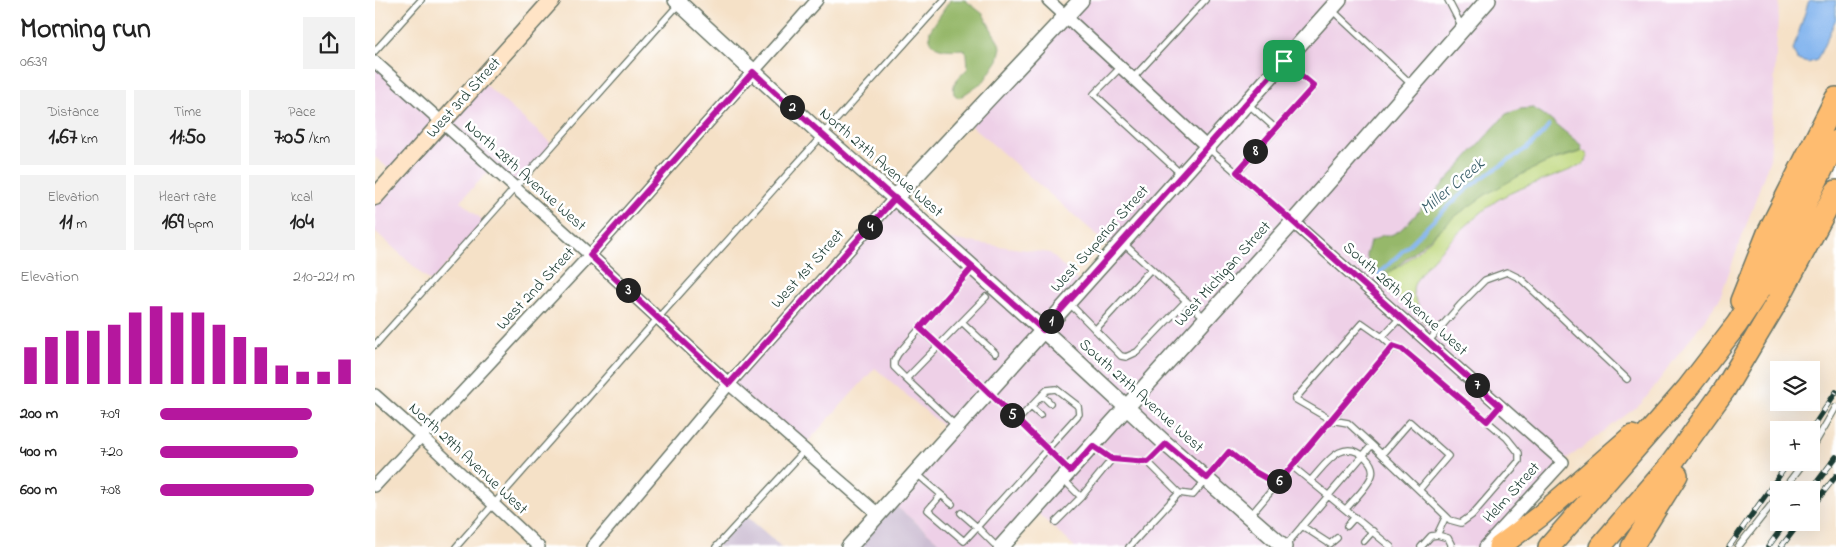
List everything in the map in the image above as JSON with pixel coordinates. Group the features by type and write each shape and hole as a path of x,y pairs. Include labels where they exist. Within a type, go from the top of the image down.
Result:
{"highway":[{"path":"1726,338 1768,233 1836,98"},
{"path":"1549,547 1687,389 1726,338 1776,264 1836,141"},
{"path":"1601,547 1671,464 1725,389 1778,300 1836,191"},
{"path":"1499,547 1540,516 1687,389"},
{"path":"1633,547 1666,490 1699,442 1712,407"}],"main road":[{"name":"West 3rd Street","path":"375,197 552,0"}],"street":[{"name":"West 2nd Street","path":"375,486 590,255 817,0"},
{"path":"1048,0 1207,147"},
{"name":"West 1st Street","path":"592,547 729,384 895,198 1081,0"},
{"name":"West Michigan Street","path":"999,547 1127,408 1488,0"},
{"name":"North 27th Avenue West","path":"680,1 753,72 1043,330"},
{"name":"West Superior Street","path":"849,547 1067,301 1183,175 1335,4"},
{"name":"North 28th Avenue West","path":"375,62 590,255 729,384 878,514"},
{"name":"South 26th Avenue West","path":"1293,222 1563,462"},
{"name":"South 27th Avenue West","path":"1043,330 1166,444 1284,547"},
{"name":"North 29th Avenue West","path":"375,395 539,547"},
{"name":"Helm Street","path":"1485,547 1563,462"}],"lane":[{"path":"375,51 421,0"},
{"path":"456,547 658,318 944,0"},
{"path":"1132,79 1205,0"},
{"path":"1448,0 1462,28"},
{"path":"375,345 680,1"},
{"path":"1335,4 1412,85"},
{"path":"1237,172 1314,86 1284,61"},
{"path":"1121,67 1094,94 1183,175"},
{"path":"1247,103 1275,128"},
{"path":"1207,147 1293,222"},
{"path":"1121,242 1206,319"},
{"path":"956,426 894,367 894,360 972,268"},
{"path":"1095,330 1151,269"},
{"path":"1428,342 1485,280 1507,272 1521,279 1627,380"},
{"path":"906,379 986,297"},
{"path":"1067,301 1121,356 1132,355 1186,301"},
{"path":"1382,337 1401,318"},
{"path":"962,322 995,353"},
{"path":"1362,322 1382,337 1393,346 1402,349 1487,421 1519,453 1519,461 1472,515 1461,522 1451,520 1446,516 1348,423 1331,420 1295,399 1362,322"},
{"path":"920,328 1048,450 1081,497"},
{"path":"1250,516 1393,346"},
{"path":"941,495 928,510 964,542 1072,423 1079,414 1078,406 1056,389 1047,390 1018,420"},
{"path":"1042,395 1050,403"},
{"path":"1487,421 1500,406"},
{"path":"1031,407 1040,415"},
{"path":"1820,435 1836,407"},
{"path":"1065,417 1072,423"},
{"path":"1382,454 1410,422 1448,456 1419,490"},
{"path":"1055,429 1061,434"},
{"path":"1148,462 1166,444"},
{"path":"1284,547 1372,445"},
{"path":"1093,446 1112,459 1148,462 1179,493 1193,495 1229,452 1253,471 1277,484"},
{"path":"716,547 806,450"},
{"path":"1311,480 1335,454 1350,450 1363,455 1370,462 1373,469 1371,476 1346,509"},
{"path":"1056,522 1081,497 1112,459"},
{"path":"1292,466 1391,547"},
{"path":"915,472 952,504"},
{"path":"1129,547 1179,493"},
{"path":"1738,547 1770,506"},
{"path":"961,513 999,547"},
{"path":"1437,534 1446,516"},
{"path":"1347,526 1355,517"},
{"path":"1302,526 1332,546 1337,538"},
{"path":"1364,541 1373,531"},
{"path":"1421,547 1431,536 1437,534 1448,538 1451,547"}],"shaded area":[{"path":"1078,0 1779,0 1770,159 1719,300 1642,403 1563,462 1485,547 1075,547 1034,510 1001,547 945,547 890,501 950,432 875,368 803,447 729,384 895,198 939,238 1050,253 1082,285 1114,250 967,122"},
{"path":"375,62 442,123 480,80 553,145 514,188 492,168 460,201 485,222 431,282 375,231 375,197 395,174 375,157"},
{"path":"890,501 945,547 849,547"},
{"path":"745,515 782,547 716,547"}],"green space":[{"path":"950,0 965,0 983,14 1001,47 998,60 984,81 959,98 954,94 953,90 957,80 968,68 967,54 964,49 953,50 936,46 930,38 930,31"},
{"path":"1533,108 1581,145 1582,151 1555,159 1526,172 1485,195 1457,215 1393,270 1387,273 1371,267 1366,255 1370,242 1383,235 1391,235 1399,231 1409,222 1506,114 1520,109"},
{"path":"1582,151 1588,157 1583,164 1519,189 1490,205 1450,241 1424,269 1416,280 1413,294 1422,311 1431,322 1430,324 1427,325 1394,294 1387,273 1405,262 1457,215 1515,177 1553,160"}],"water":[{"path":"1809,0 1836,0 1836,19 1817,60 1808,63 1797,60 1793,50"}],"waterway":[{"name":"Miller Creek","path":"1378,274 1458,197 1480,179 1522,152 1541,136 1549,126"}],"railway":[{"path":"1817,421 1836,392"},
{"path":"1818,481 1836,457"},
{"path":"1729,547 1783,471"},
{"path":"1820,496 1836,476"},
{"path":"1768,547 1780,531"},
{"path":"1781,547 1793,531"}],"route":[{"path":"1284,61 1043,330 972,268 895,198 753,72 590,255 729,384 895,198 939,238 972,268 920,328 1070,471 1093,446 1112,459 1148,462 1166,444 1207,478 1229,452 1253,471 1277,484 1393,346 1402,349 1487,421 1500,406 1237,172 1314,86 1284,61"}]}
